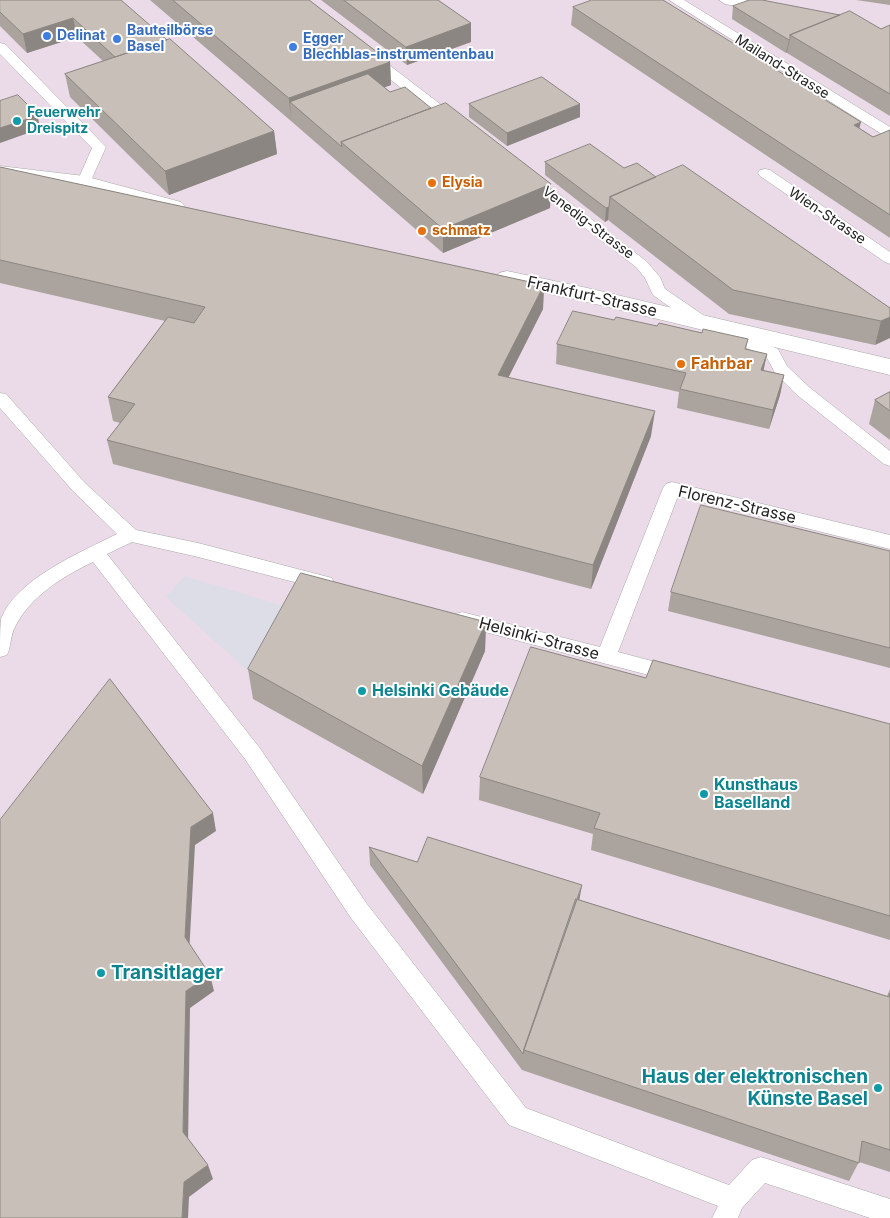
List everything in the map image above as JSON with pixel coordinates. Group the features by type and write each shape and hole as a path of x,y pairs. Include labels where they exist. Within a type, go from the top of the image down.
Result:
{"street":[{"path":"0,172 84,182 142,199 189,209"},
{"name":"Frankfurt-Strasse","path":"487,273 583,294 890,368"}],"lane":[{"name":"Mailand-Strasse","path":"675,0 890,133"},
{"path":"725,0 780,10"},
{"path":"0,47 99,147 84,182"},
{"path":"358,48 468,132"},
{"name":"Venedig-Strasse","path":"515,168 641,264 652,277 658,292 706,325"},
{"name":"Wien-Strasse","path":"765,173 890,259"},
{"path":"706,325 772,353 781,369 803,391 890,460"},
{"path":"0,398 79,487 130,535 198,550 340,587"},
{"name":"Florenz-Strasse","path":"606,657 672,488 890,542"},
{"path":"0,650 4,630 16,608 33,589 58,572 130,535"},
{"path":"96,553 252,753 359,911 518,1117 729,1208 761,1169 890,1212"},
{"name":"Helsinki-Strasse","path":"445,614 691,678"}],"shaded area":[{"path":"0,0 890,0 890,1218 0,1218"},
{"path":"185,576 300,611 261,683 166,597"}],"building":[{"path":"0,0 121,0 167,40 115,57 73,18 23,34 0,12"},
{"path":"173,0 309,0 390,62 289,98"},
{"path":"344,0 438,0 471,23 406,47"},
{"path":"592,0 663,0 861,122 854,125 873,137 890,130 890,215 573,7"},
{"path":"750,0 762,0 840,15 790,35 789,40 733,6"},
{"path":"850,11 881,29 890,25 890,94 790,35"},
{"path":"170,39 274,131 165,171 65,74"},
{"path":"368,74 390,92 405,87 431,108 341,142 342,147 290,102"},
{"path":"542,77 580,104 507,133 469,104"},
{"path":"18,95 37,114 30,116 31,118 0,128 0,101"},
{"path":"446,103 551,184 443,229 341,142"},
{"path":"590,144 624,168 637,163 656,177 610,197 609,207 606,208 545,162"},
{"path":"683,165 890,308 890,317 881,321 733,290 610,197"},
{"path":"0,167 544,285 498,375 655,411 593,565 107,440 135,404 108,397 168,317 194,323 205,307 0,260"},
{"path":"573,311 614,320 616,317 657,326 659,323 702,333 703,329 748,339 745,349 767,354 761,370 784,375 773,410 680,389 686,373 557,344"},
{"path":"890,392 890,411 875,400"},
{"path":"701,505 890,551 890,648 671,592"},
{"name":"Helsinki Gebäude","path":"301,573 486,622 422,766 248,669"},
{"path":"531,647 646,678 653,660 890,724 890,916 594,828 600,813 480,777"},
{"name":"Transitlager","path":"110,679 213,813 191,827 185,937 210,975 186,991 183,1132 208,1165 184,1182 182,1218 0,1218 0,820"},
{"path":"428,837 582,885 523,1054 369,847 417,862"},
{"path":"576,899 889,997 890,993 890,1150 862,1141 859,1163 524,1050"}],"place":[{"name":"Delinat","path":"47,36"},
{"name":"Bauteilbörse Basel","path":"117,39"},
{"name":"Egger Blechblas-instrumentenbau","path":"293,47"},
{"name":"Feuerwehr Dreispitz","path":"17,121"},
{"name":"Elysia","path":"432,183"},
{"name":"schmatz","path":"422,231"},
{"name":"Fahrbar","path":"681,364"},
{"name":"Helsinki Gebäude","path":"362,691"},
{"name":"Kunsthaus Baselland","path":"704,794"},
{"name":"Transitlager","path":"101,973"},
{"name":"Haus der elektronischen Künste Basel","path":"878,1088"}]}
